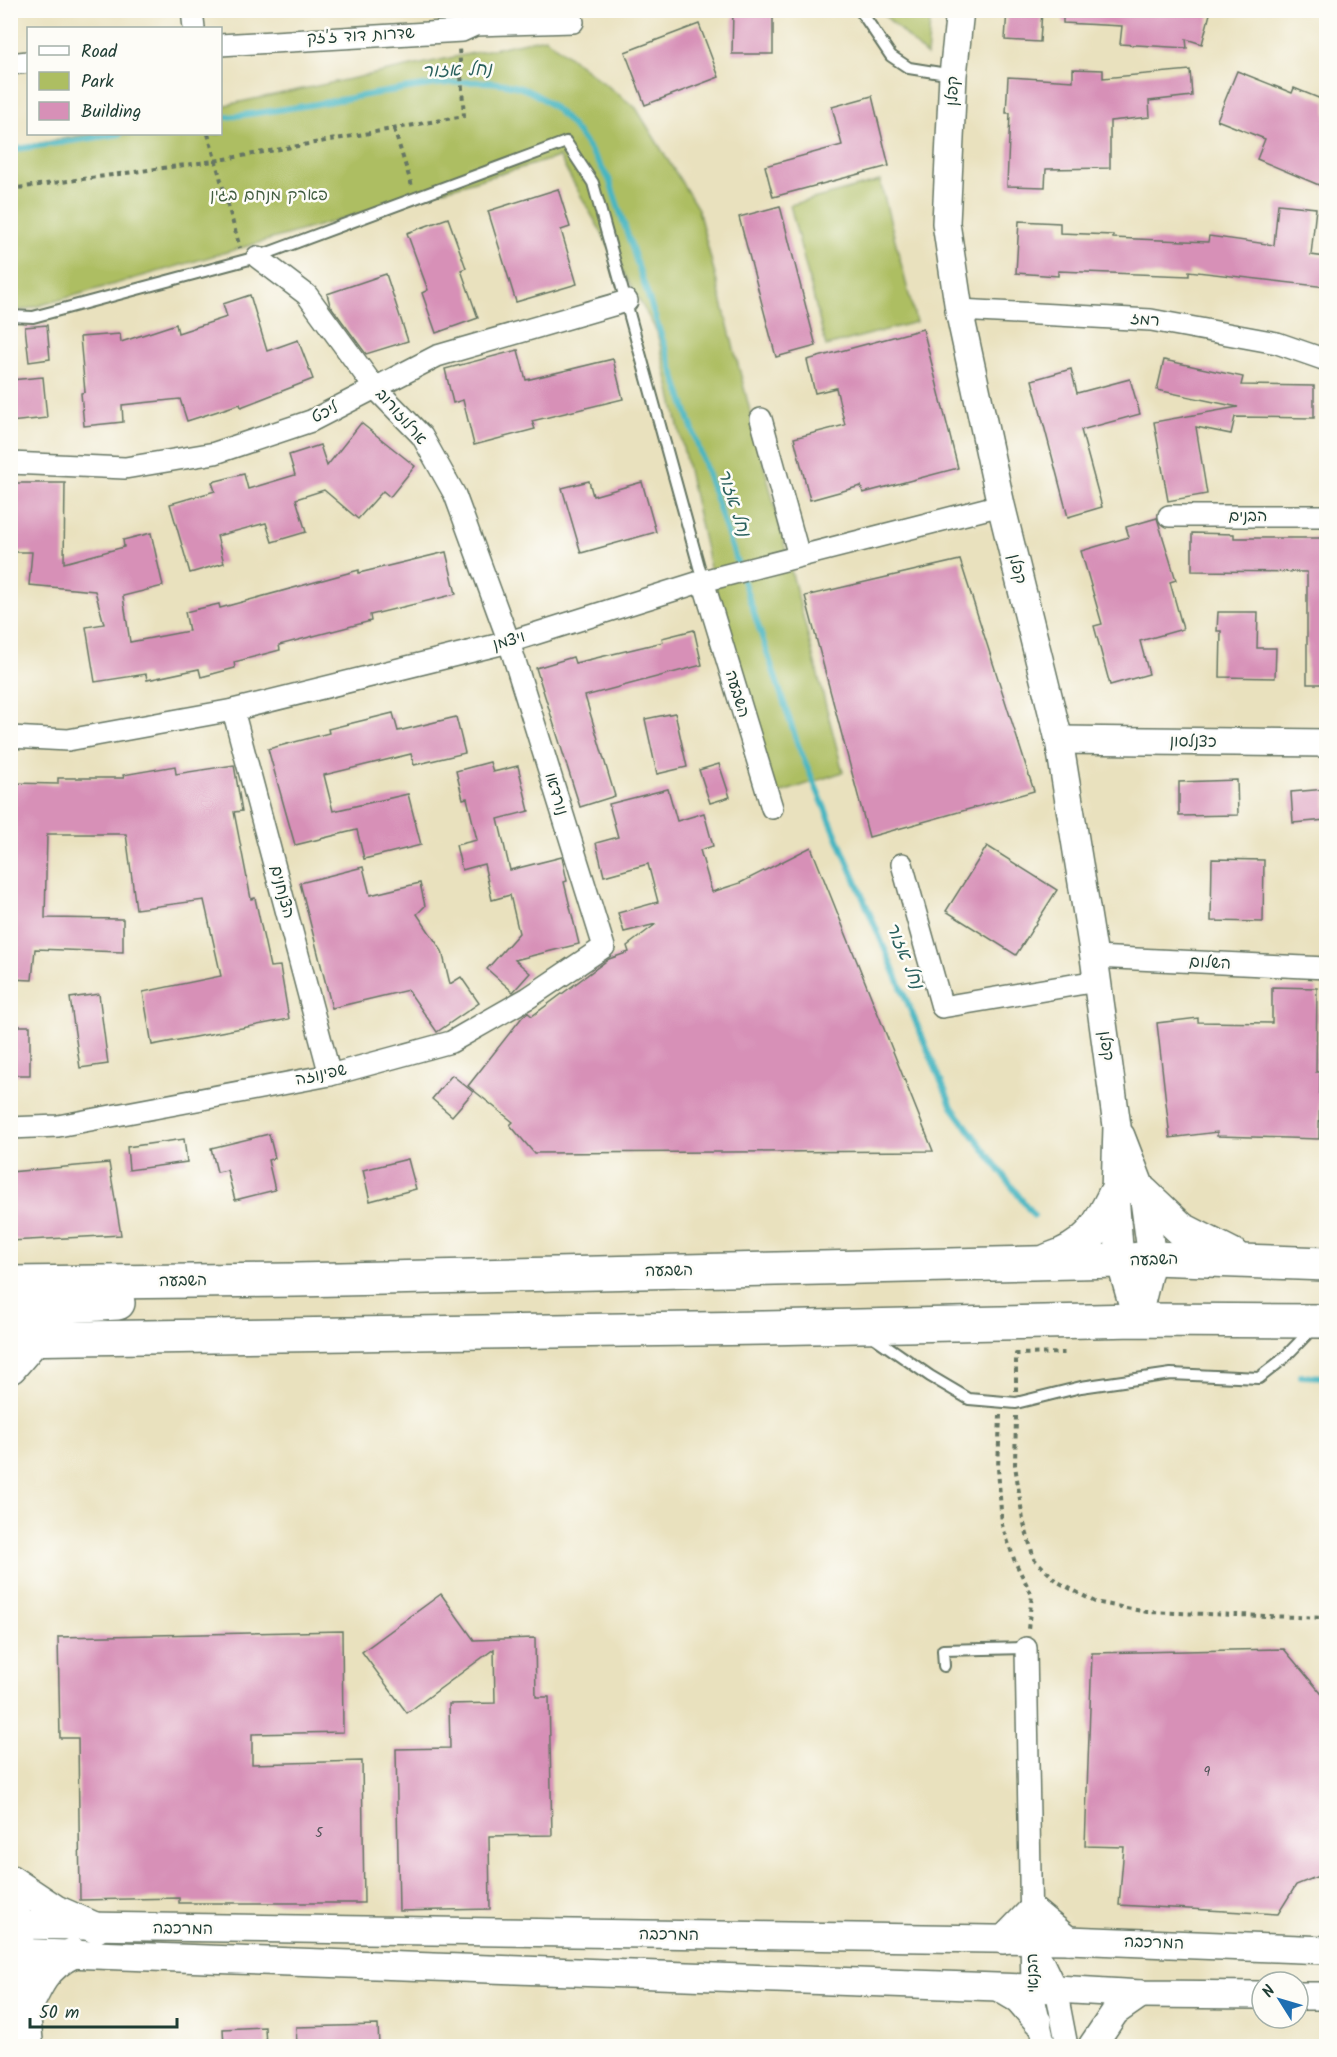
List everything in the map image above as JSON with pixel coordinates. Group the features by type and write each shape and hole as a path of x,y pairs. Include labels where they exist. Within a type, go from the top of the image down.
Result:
{"highway":[{"path":"1040,1263 1082,1246 1129,1194 1196,1239 1248,1261"},
{"name":"השבעה","path":"10,1283 296,1280 1120,1261 1152,1258 1326,1264"},
{"path":"10,1309 148,1301 296,1280"},
{"path":"10,1367 22,1339 1137,1320 1323,1321"}],"main road":[{"path":"10,1882 55,1910 96,1928"},
{"path":"10,1882 14,1939 28,2046"},
{"path":"24,2015 41,1978 49,1967 73,1953"}],"street":[{"path":"192,10 194,27"},
{"name":"קפלן","path":"960,10 953,75 946,223 959,310 1001,506 1059,740 1129,1194 1152,1258 1137,1320"},
{"name":"שדרות דוד ז'זק","path":"222,45 462,31 478,18 573,22"},
{"name":"ארלוזורוב","path":"250,258 307,295 375,388 422,436 455,495 508,642"},
{"name":"ליכט","path":"10,463 125,468 215,453 311,421 437,356 627,301"},
{"name":"רמז","path":"959,310 1151,320 1277,344 1326,360"},
{"path":"761,418 799,556"},
{"name":"ויצמן","path":"10,737 68,740 233,710 508,642 710,579 1001,506"},
{"name":"הבנים","path":"1169,516 1326,516"},
{"name":"השבעה","path":"710,579 772,808"},
{"name":"נורדאו","path":"508,642 604,946"},
{"name":"הצנחנים","path":"233,710 330,1075"},
{"name":"כצנלסון","path":"1059,740 1326,743"},
{"name":"השלום","path":"903,864 942,1007 1096,969 1326,968"},
{"name":"שפינוזה","path":"10,1128 58,1126 330,1075 451,1042 528,998 604,946"},
{"name":"קפלן","path":"1129,1194 1120,1261 1137,1320"},
{"name":"הבנאי","path":"1026,1648 1032,1940 1044,1989 1067,2046"},
{"path":"1003,1940 1032,1910 1068,1940"},
{"name":"המרכבה","path":"14,1939 96,1928 1068,1940 1326,1950"},
{"name":"המרכבה","path":"14,1939 73,1953 1141,1994 1250,1995"},
{"path":"1001,1989 1018,1999 1042,2034"},
{"name":"הבנאי","path":"1042,2034 1044,1989"},
{"path":"1092,2046 1115,2012 1141,1994"},
{"path":"1310,1996 1326,1996"}],"lane":[{"path":"860,10 891,56 909,68 953,75"},
{"path":"10,316 33,317 250,258 566,142 593,183 710,579"},
{"path":"855,1326 969,1399 1016,1403 1081,1387 1171,1374 1259,1378 1323,1321"},
{"path":"944,1666 943,1650 1026,1648"}],"path":[{"path":"10,189 214,161 464,116 459,50"},
{"path":"394,129 415,198"},
{"path":"208,135 214,161 250,258"},
{"path":"1065,1353 1016,1354 1015,1465 1023,1520 1034,1559 1058,1582 1095,1602 1147,1612 1326,1618"},
{"path":"1001,1402 998,1468 1002,1526 1015,1562 1032,1595 1026,1648"}],"green space":[{"path":"880,11 931,11 927,56"},
{"name":"פארק מנחם בגין","path":"545,38 636,108 698,209 843,772 762,799 657,332 559,157 24,310 11,309 10,149 82,135 222,135 222,106"},
{"path":"880,181 916,322 826,346 790,205"}],"building":[{"path":"733,10 773,10 773,54 732,54"},
{"path":"1007,10 1042,10 1040,42 1005,40"},
{"path":"1063,10 1211,10 1202,44 1186,39 1187,48 1120,44 1122,26 1063,23"},
{"path":"699,24 719,77 645,105 625,52"},
{"path":"1073,69 1103,70 1103,78 1190,70 1192,96 1149,101 1150,117 1110,121 1110,168 1046,169 1045,187 1007,186 1010,113 1006,113 1008,77 1073,81"},
{"path":"1237,71 1292,93 1294,88 1326,101 1326,188 1257,159 1265,139 1217,120"},
{"path":"872,96 889,166 773,197 765,166 842,145 832,107"},
{"path":"558,189 570,227 561,230 577,284 516,302 488,211"},
{"path":"1278,204 1316,208 1311,255 1326,257 1326,287 1189,271 1189,276 1058,271 1058,276 1016,273 1019,221 1060,223 1060,233 1113,235 1113,238 1208,242 1209,236 1274,245"},
{"path":"780,206 816,346 776,357 739,217"},
{"path":"448,218 466,268 461,270 478,318 436,333 422,293 428,290 407,233"},
{"path":"386,274 408,341 366,354 330,305 327,294"},
{"path":"250,295 267,351 298,340 313,379 241,407 240,404 187,421 180,399 122,405 123,422 84,426 81,393 85,392 80,337 120,334 121,342 176,324 178,333 227,317 223,304"},
{"path":"47,325 50,359 29,362 25,327"},
{"path":"923,329 958,468 863,493 861,486 810,500 794,438 845,425 836,388 815,393 807,360"},
{"path":"518,350 526,380 613,359 623,399 532,421 535,429 474,445 463,400 453,403 445,369"},
{"path":"1164,360 1243,377 1241,385 1314,386 1314,418 1235,417 1231,434 1196,427 1207,494 1168,501 1154,422 1238,407 1157,390"},
{"path":"1071,369 1077,393 1130,379 1140,414 1081,430 1102,507 1068,517 1032,380"},
{"path":"43,377 47,418 10,422 10,380"},
{"path":"361,423 415,466 390,497 383,491 358,519 324,490 296,499 306,532 272,542 266,523 217,536 224,563 190,573 170,504 215,491 212,482 244,474 248,489 295,475 289,455 320,445 327,466"},
{"path":"589,481 593,496 642,482 656,532 581,553 562,488"},
{"path":"10,483 65,483 64,563 124,547 123,540 151,533 163,586 123,596 130,642 189,631 185,612 219,604 220,608 359,570 359,573 446,552 456,594 370,615 371,621 279,645 280,650 234,662 235,668 201,677 199,669 147,680 146,674 95,682 86,627 104,624 95,591 29,585 32,552 10,552"},
{"path":"1157,518 1176,580 1170,582 1183,629 1140,641 1149,674 1110,685 1094,626 1102,624 1081,551 1129,537 1126,527"},
{"path":"1192,533 1234,534 1234,538 1326,538 1326,684 1307,684 1307,572 1192,571"},
{"path":"960,560 1034,791 869,837 805,596"},
{"path":"1218,612 1258,612 1257,648 1276,648 1275,678 1220,677 1221,631 1217,631"},
{"path":"694,630 702,665 585,696 615,796 580,807 536,668 573,657 575,663 663,642 662,638"},
{"path":"393,713 398,731 456,717 465,753 414,765 411,754 324,775 333,811 408,794 421,845 364,859 357,830 295,845 268,749 329,733 328,729"},
{"path":"675,713 687,767 657,774 645,719"},
{"path":"490,762 493,772 518,766 529,811 498,819 510,870 562,857 567,881 564,882 579,944 515,960 530,973 513,992 487,969 519,933 510,895 492,900 484,864 462,870 456,845 477,840 467,798 463,799 456,771"},
{"path":"719,764 730,797 710,803 699,770"},
{"path":"234,765 242,811 234,812 251,899 255,898 270,967 280,966 289,1019 152,1045 143,992 221,976 204,900 136,909 126,834 47,834 45,918 123,919 123,952 35,949 32,980 10,979 10,783 58,784 58,778 124,778 123,775 175,766 176,774"},
{"path":"1237,780 1238,815 1179,816 1179,782"},
{"path":"668,789 677,821 704,813 713,846 700,850 712,892 740,883 811,847 933,1151 534,1153 510,1125 513,1122 468,1086 523,1016 528,1013 532,1016 609,959 629,952 627,946 656,924 624,932 618,913 658,902 648,864 604,876 596,843 618,837 609,804"},
{"path":"1326,789 1326,820 1293,823 1291,792"},
{"path":"987,846 1057,890 1016,955 946,911"},
{"path":"1212,859 1264,860 1263,922 1211,921"},
{"path":"363,867 370,895 420,883 425,906 417,914 442,951 450,984 461,977 479,1003 437,1032 408,990 332,1008 300,883"},
{"path":"1272,987 1317,988 1316,1072 1320,1072 1319,1139 1217,1136 1217,1132 1170,1138 1157,1023 1198,1018 1198,1022 1272,1023"},
{"path":"99,994 108,1064 80,1068 70,998"},
{"path":"10,1026 30,1026 30,1075 10,1075"},
{"path":"452,1075 473,1092 452,1116 432,1099"},
{"path":"269,1134 275,1158 268,1160 275,1190 235,1200 227,1170 217,1172 211,1148"},
{"path":"184,1139 187,1162 129,1170 127,1147"},
{"path":"408,1159 416,1189 370,1201 363,1170"},
{"path":"109,1163 121,1235 10,1241 10,1172"},
{"path":"441,1594 474,1640 535,1638 536,1697 549,1697 552,1835 489,1836 490,1909 399,1911 396,1749 450,1748 449,1704 495,1703 494,1649 407,1713 362,1652"},
{"path":"342,1631 343,1732 252,1734 252,1764 362,1761 364,1903 179,1903 179,1898 80,1900 78,1738 60,1738 58,1637"},
{"path":"1284,1649 1326,1699 1326,1873 1296,1885 1278,1914 1119,1905 1124,1847 1085,1846 1092,1653"},
{"path":"378,2025 379,2046 297,2046 296,2027"},
{"path":"265,2027 266,2046 224,2046 223,2029"}],"waterway":[{"name":"נחל אזור","path":"222,118 434,84 487,82 511,85 531,92 566,119 585,142 609,179 798,745 952,1107 1034,1216"},
{"name":"נחל אזור","path":"10,150 113,135"},
{"name":"נחל אזור","path":"1301,1376 1326,1377"}]}
